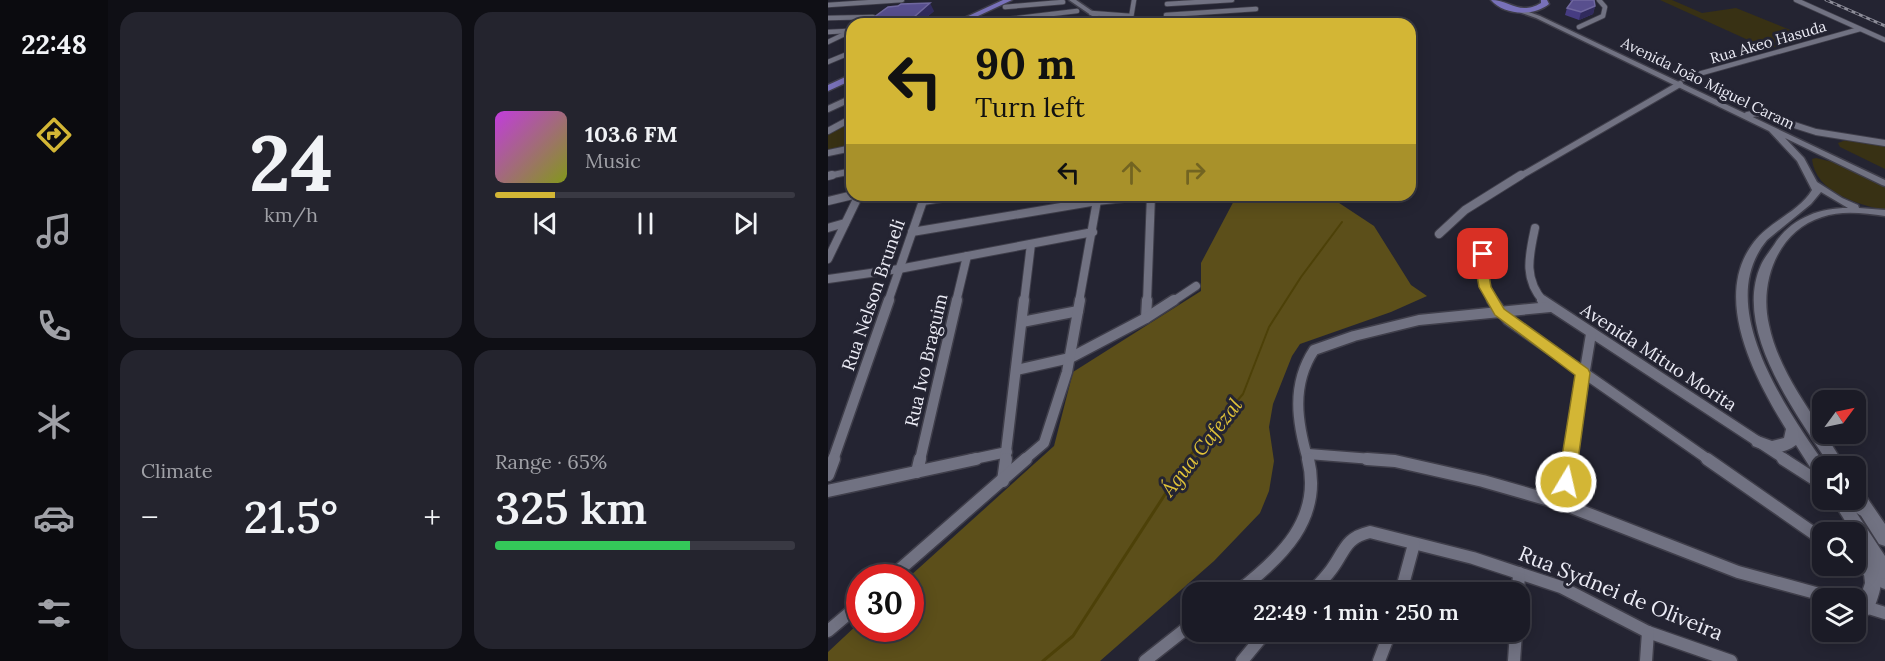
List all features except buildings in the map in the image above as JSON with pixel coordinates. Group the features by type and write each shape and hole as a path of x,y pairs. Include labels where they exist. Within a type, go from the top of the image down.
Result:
{"main road":[{"path":"969,18 1006,2 1020,0"},
{"path":"1494,0 1504,7 1518,10 1545,3"},
{"path":"987,18 1006,2"},
{"path":"828,81 846,73"},
{"path":"828,88 846,80"}],"street":[{"path":"830,6 839,0"},
{"path":"830,6 902,0"},
{"path":"1072,0 1092,18"},
{"path":"1106,18 1131,16 1134,1 1124,0"},
{"path":"1166,18 1167,2 1232,0"},
{"path":"1255,18 1256,0"},
{"path":"1579,27 1603,16 1605,7 1599,0"},
{"path":"1796,0 1885,40"},
{"path":"1006,2 1061,1 1091,18"},
{"name":"Avenida João Miguel Caram","path":"1545,3 1579,27 1747,116 1885,183"},
{"path":"1166,15 1256,9"},
{"name":"Avenida João Miguel Caram","path":"1518,10 1757,113 1885,174"},
{"path":"1005,18 1077,11"},
{"path":"828,18 873,17"},
{"name":"Rua Akeo Hasuda","path":"1439,234 1466,210 1497,189 1682,81 1860,29"},
{"path":"828,32 846,31"},
{"path":"828,42 846,34"},
{"path":"828,62 846,54"},
{"path":"828,109 846,101"},
{"path":"1747,116 1757,113 1816,132 1884,143"},
{"path":"828,131 846,122"},
{"path":"1770,127 1801,160 1815,184 1839,200 1868,211"},
{"path":"1798,141 1808,137"},
{"path":"828,153 846,149"},
{"path":"828,176 846,172"},
{"path":"1812,457 1769,386 1752,350 1743,319 1741,297 1744,275 1757,246 1778,223 1815,194 1815,184"},
{"path":"828,201 846,197"},
{"path":"828,259 856,201"},
{"name":"Rua Nelson Bruneli","path":"828,475 923,201"},
{"path":"912,232 1081,201"},
{"path":"906,564 1044,443 1070,358 1097,201"},
{"path":"1146,318 1151,201"},
{"path":"1833,456 1783,379 1768,348 1759,304 1760,282 1765,264 1773,250 1789,232 1803,221 1830,211 1885,213"},
{"path":"828,228 845,224"},
{"name":"Avenida Mituo Morita","path":"1535,228 1528,259 1528,276 1535,291 1550,307 1812,477"},
{"path":"828,279 899,269 1093,232"},
{"path":"1003,481 1031,244"},
{"path":"1483,254 1482,270 1485,287 1499,312 1812,532"},
{"name":"Rua Ivo Braguim","path":"917,472 967,256"},
{"path":"1016,370 1070,358 1146,318 1196,286"},
{"path":"1249,582 1271,564 1304,519 1312,484 1308,454 1298,424 1298,407 1302,374 1314,350 1346,338 1419,320 1550,307"},
{"path":"1022,322 1078,311"},
{"path":"1563,504 1591,334"},
{"path":"1758,442 1772,447 1790,444 1793,428"},
{"path":"828,491 1007,452"},
{"path":"1308,454 1360,456 1421,466 1563,504 1738,572 1812,592"},
{"path":"1846,510 1867,542 1881,576"},
{"path":"1863,510 1885,524"},
{"path":"1866,510 1885,538"},
{"name":"Rua Sydnei de Oliveira","path":"1321,582 1332,569 1345,546 1357,535 1370,532 1473,558 1561,587 1594,602 1648,632 1731,661"},
{"path":"1404,582 1414,544"},
{"path":"1866,568 1881,576"},
{"path":"1519,573 1519,582"},
{"path":"1866,600 1881,576"},
{"path":"1866,607 1885,613"},
{"path":"828,631 846,616"},
{"path":"1145,661 1182,632"},
{"path":"1646,661 1648,632"},
{"path":"1242,661 1257,642"},
{"path":"1379,661 1386,642"},
{"path":"1514,661 1515,642"}],"shaded area":[{"path":"1660,0 1672,0 1702,13 1736,8 1810,38 1768,49"},
{"path":"846,124 846,147 828,151 828,134"},
{"path":"1846,140 1885,145 1885,169 1840,147 1838,143"},
{"path":"1812,159 1837,163 1885,187 1885,210 1863,205 1829,188 1815,170"},
{"path":"1234,201 1336,201 1374,226 1411,285 1427,296 1391,312 1300,344 1292,356 1273,404 1269,427 1274,461 1269,491 1260,513 1214,561 1190,582 1182,582 1182,589 1100,661 828,661 828,652 846,635 846,642 924,642 923,564 1054,446 1073,372 1201,291 1201,263"}],"waterway":[{"name":"Água Cafezal","path":"1186,460 1243,394 1269,327 1301,277 1342,222"},
{"name":"Água Cafezal","path":"1043,661 1073,636 1188,459"}],"railway":[{"path":"1826,0 1885,26"}],"route":[{"path":"1483,254 1482,270 1485,287 1499,312 1583,373 1566,482"}]}
